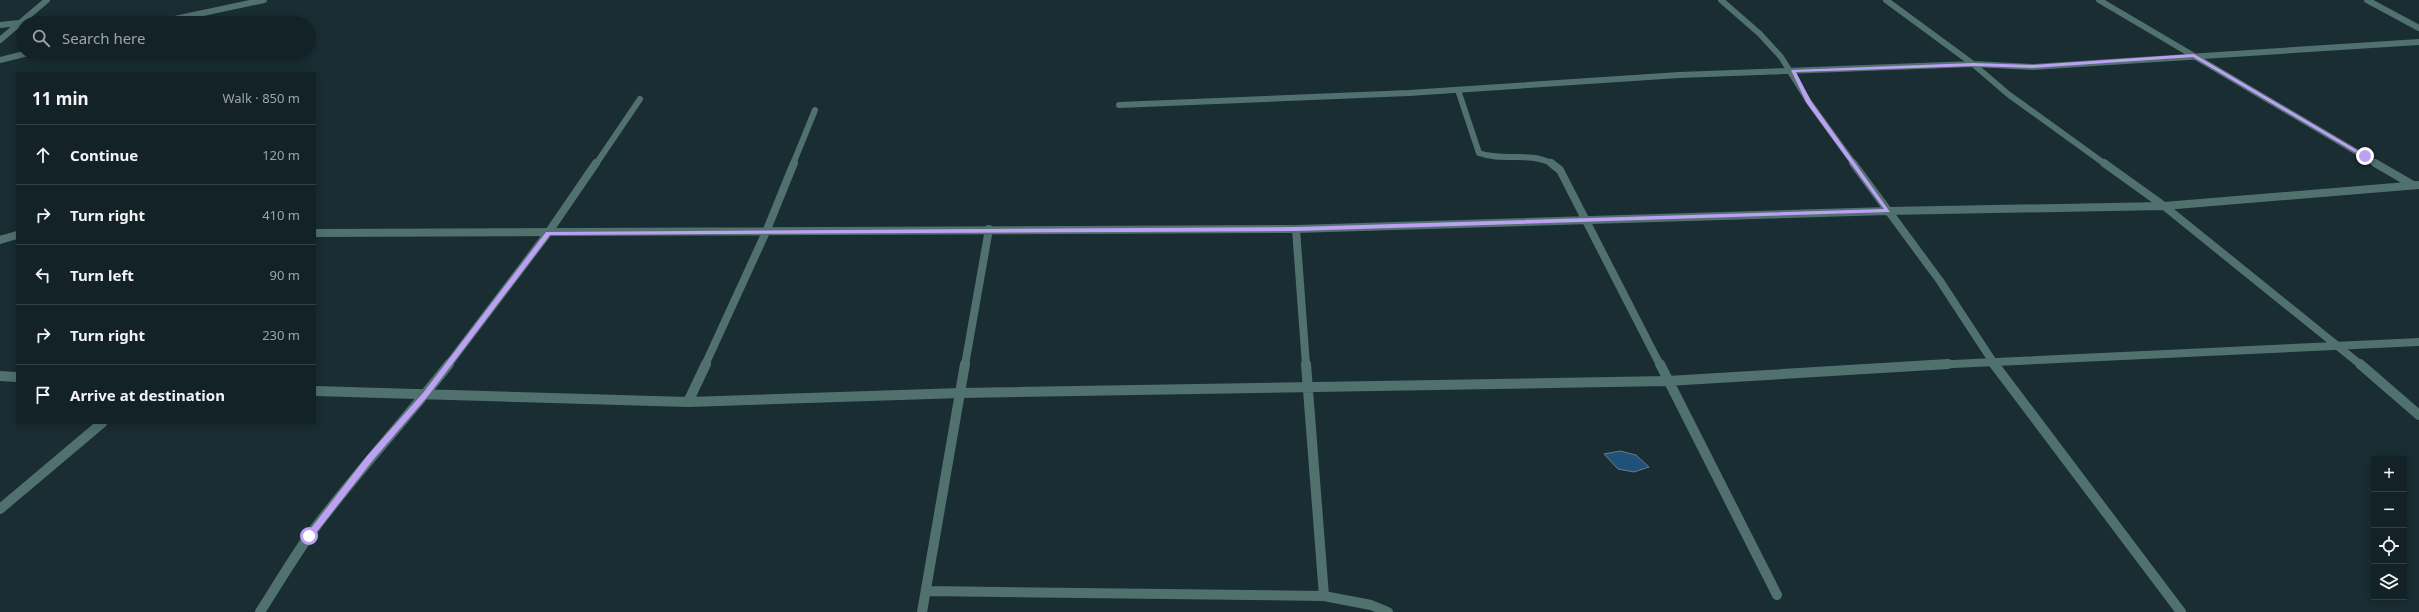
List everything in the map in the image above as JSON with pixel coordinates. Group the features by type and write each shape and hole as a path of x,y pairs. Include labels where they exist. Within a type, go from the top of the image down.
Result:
{"street":[{"path":"28,16 47,0"},
{"path":"189,16 264,0"},
{"path":"1721,0 1775,47 1793,71 1809,102 1940,281 1992,362 2181,612"},
{"path":"1886,0 1973,64 2008,94 2164,206 2338,346 2419,415"},
{"path":"2099,0 2417,186"},
{"path":"2367,0 2419,28"},
{"path":"0,24 16,23"},
{"path":"0,40 16,26"},
{"path":"1119,105 1194,100 1302,98 1679,76 1793,71 1973,64 2033,67 2194,55 2419,42"},
{"path":"0,60 16,56"},
{"path":"1458,90 1480,153 1487,156 1542,157 1550,160 1560,170 1587,220 1777,595"},
{"path":"260,612 309,536 370,458 425,395 548,233 640,99"},
{"path":"688,402 766,232 815,110"},
{"path":"316,233 766,232 989,229 1296,229 1888,211 2164,206 2417,186"},
{"path":"922,612 989,229"},
{"path":"1296,229 1324,596"},
{"path":"0,240 16,235"},
{"path":"316,391 688,402 961,393 1668,381 1992,362 2419,342"},
{"path":"0,376 16,377"},
{"path":"0,509 101,424"},
{"path":"926,591 1324,596 1371,605 1388,612"}],"building":[{"path":"1620,451 1636,455 1649,467 1634,472 1618,469 1604,454"}],"route":[{"path":"309,536 370,458 425,395 548,233 989,229 1296,229 1888,211 1809,102 1793,71 1973,64 2033,67 2092,64 2194,55 2365,156"}]}
